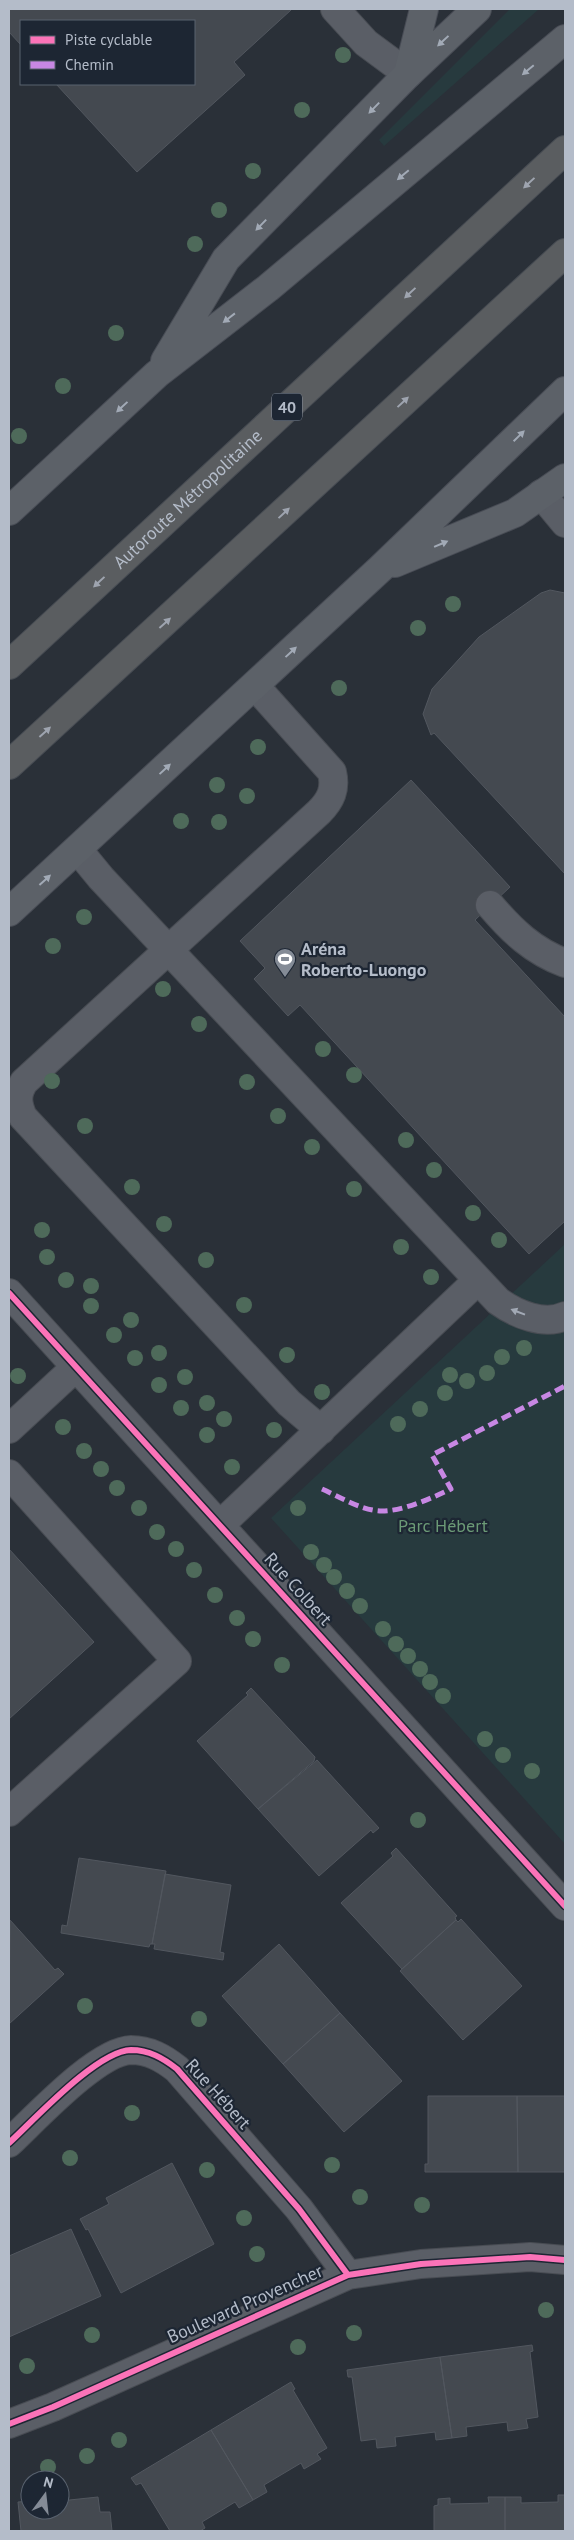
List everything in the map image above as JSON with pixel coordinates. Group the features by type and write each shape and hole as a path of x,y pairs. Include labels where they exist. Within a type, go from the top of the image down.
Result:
{"highway":[{"name":"Autoroute Métropolitaine","path":"9,665 565,150"},
{"path":"9,765 565,253"}],"main road":[{"path":"408,74 424,9"},
{"path":"158,374 226,259 408,74 477,9"},
{"path":"9,511 158,374 268,288 565,39"},
{"path":"9,912 255,686 565,392"},
{"path":"380,569 515,513 565,478"}],"street":[{"path":"335,9 366,43 408,74"},
{"path":"541,494 565,522"},
{"path":"255,686 332,772 333,790 330,798 319,812 24,1082 18,1092 18,1105 23,1117 241,1352 289,1403 321,1430"},
{"path":"78,850 101,878 498,1301 511,1310 544,1319 565,1316"},
{"path":"490,905 528,944 546,955 565,963"},
{"path":"220,1525 478,1280"},
{"name":"Rue Colbert","path":"9,1292 565,1906"},
{"path":"9,1429 76,1367"},
{"path":"9,1474 177,1661 9,1812"},
{"name":"Rue Hébert","path":"9,2143 99,2062 130,2050 163,2058 177,2069 299,2209 348,2275"},
{"name":"Boulevard Provencher","path":"9,2424 53,2407 348,2275 421,2264 530,2257 565,2260"}],"green space":[{"path":"510,9 539,9 384,146 379,140"},
{"name":"Parc Hébert","path":"565,1244 565,1844 271,1518"}],"building":[{"path":"9,9 291,10 234,62 245,75 137,172 57,85 195,85 195,20 20,20 20,44 9,32"},
{"path":"550,590 565,593 565,874 434,733 431,735 423,714 432,689 479,637 541,593"},
{"path":"411,780 510,887 475,920 565,1017 565,1221 529,1254 300,1005 288,1016 254,979 265,968 240,941"},
{"path":"9,1549 94,1642 9,1719"},
{"path":"251,1688 315,1757 314,1761 258,1809 197,1741 248,1695 246,1693"},
{"path":"317,1760 379,1828 373,1833 371,1830 319,1876 258,1809"},
{"path":"396,1848 457,1916 455,1917 456,1920 402,1969 341,1903 393,1856 391,1853"},
{"path":"79,1858 166,1871 152,1944 149,1947 61,1933 62,1925 67,1926"},
{"path":"165,1874 231,1885 220,1952 224,1953 223,1960 154,1949 155,1944 152,1944"},
{"path":"461,1919 522,1986 463,2040 400,1971 456,1920 458,1922"},
{"path":"10,1920 55,1970 58,1968 64,1974 9,2024"},
{"path":"279,1944 340,2013 283,2064 222,1996"},
{"path":"340,2013 402,2081 344,2132 283,2064"},
{"path":"428,2096 517,2096 518,2172 425,2172 425,2164 428,2164"},
{"path":"517,2096 565,2096 565,2172 518,2172"},
{"path":"172,2163 214,2244 121,2293 88,2229 86,2230 80,2219 109,2204 106,2198"},
{"path":"71,2229 101,2296 9,2337 9,2256"},
{"path":"532,2345 533,2351 530,2352 538,2417 526,2419 528,2428 508,2431 507,2422 466,2427 467,2436 452,2438 440,2357"},
{"path":"440,2357 452,2438 436,2440 435,2432 395,2437 396,2446 377,2448 376,2439 361,2441 352,2377 348,2377 347,2370"},
{"path":"291,2382 295,2389 293,2390 327,2448 317,2454 321,2459 304,2469 301,2463 264,2485 267,2492 253,2500 211,2430"},
{"path":"211,2430 253,2500 239,2508 235,2502 202,2522 205,2528 200,2531 170,2531 141,2483 136,2485 131,2478"},
{"path":"558,2495 565,2495 565,2531 505,2531 505,2497 521,2497 521,2503 558,2502"},
{"path":"98,2497 100,2512 110,2512 112,2531 21,2531 18,2502 20,2502 20,2520 70,2520 70,2500"},
{"path":"488,2497 505,2497 505,2531 434,2531 434,2506 438,2505 438,2499 450,2498 450,2504 489,2503"}],"marked path":[{"path":"322,1489 358,1506 380,1511 407,1507 435,1496 451,1489 432,1455 565,1386"}],"cycle path":[{"path":"9,1293 565,1906"},
{"path":"9,2143 67,2088 101,2062 117,2053 131,2050 150,2053 177,2069 299,2209 348,2275"},
{"path":"9,2424 53,2407 348,2275 421,2264 530,2257 565,2260"}],"place":[{"name":"Aréna Roberto-Luongo","path":"285,978"}]}
